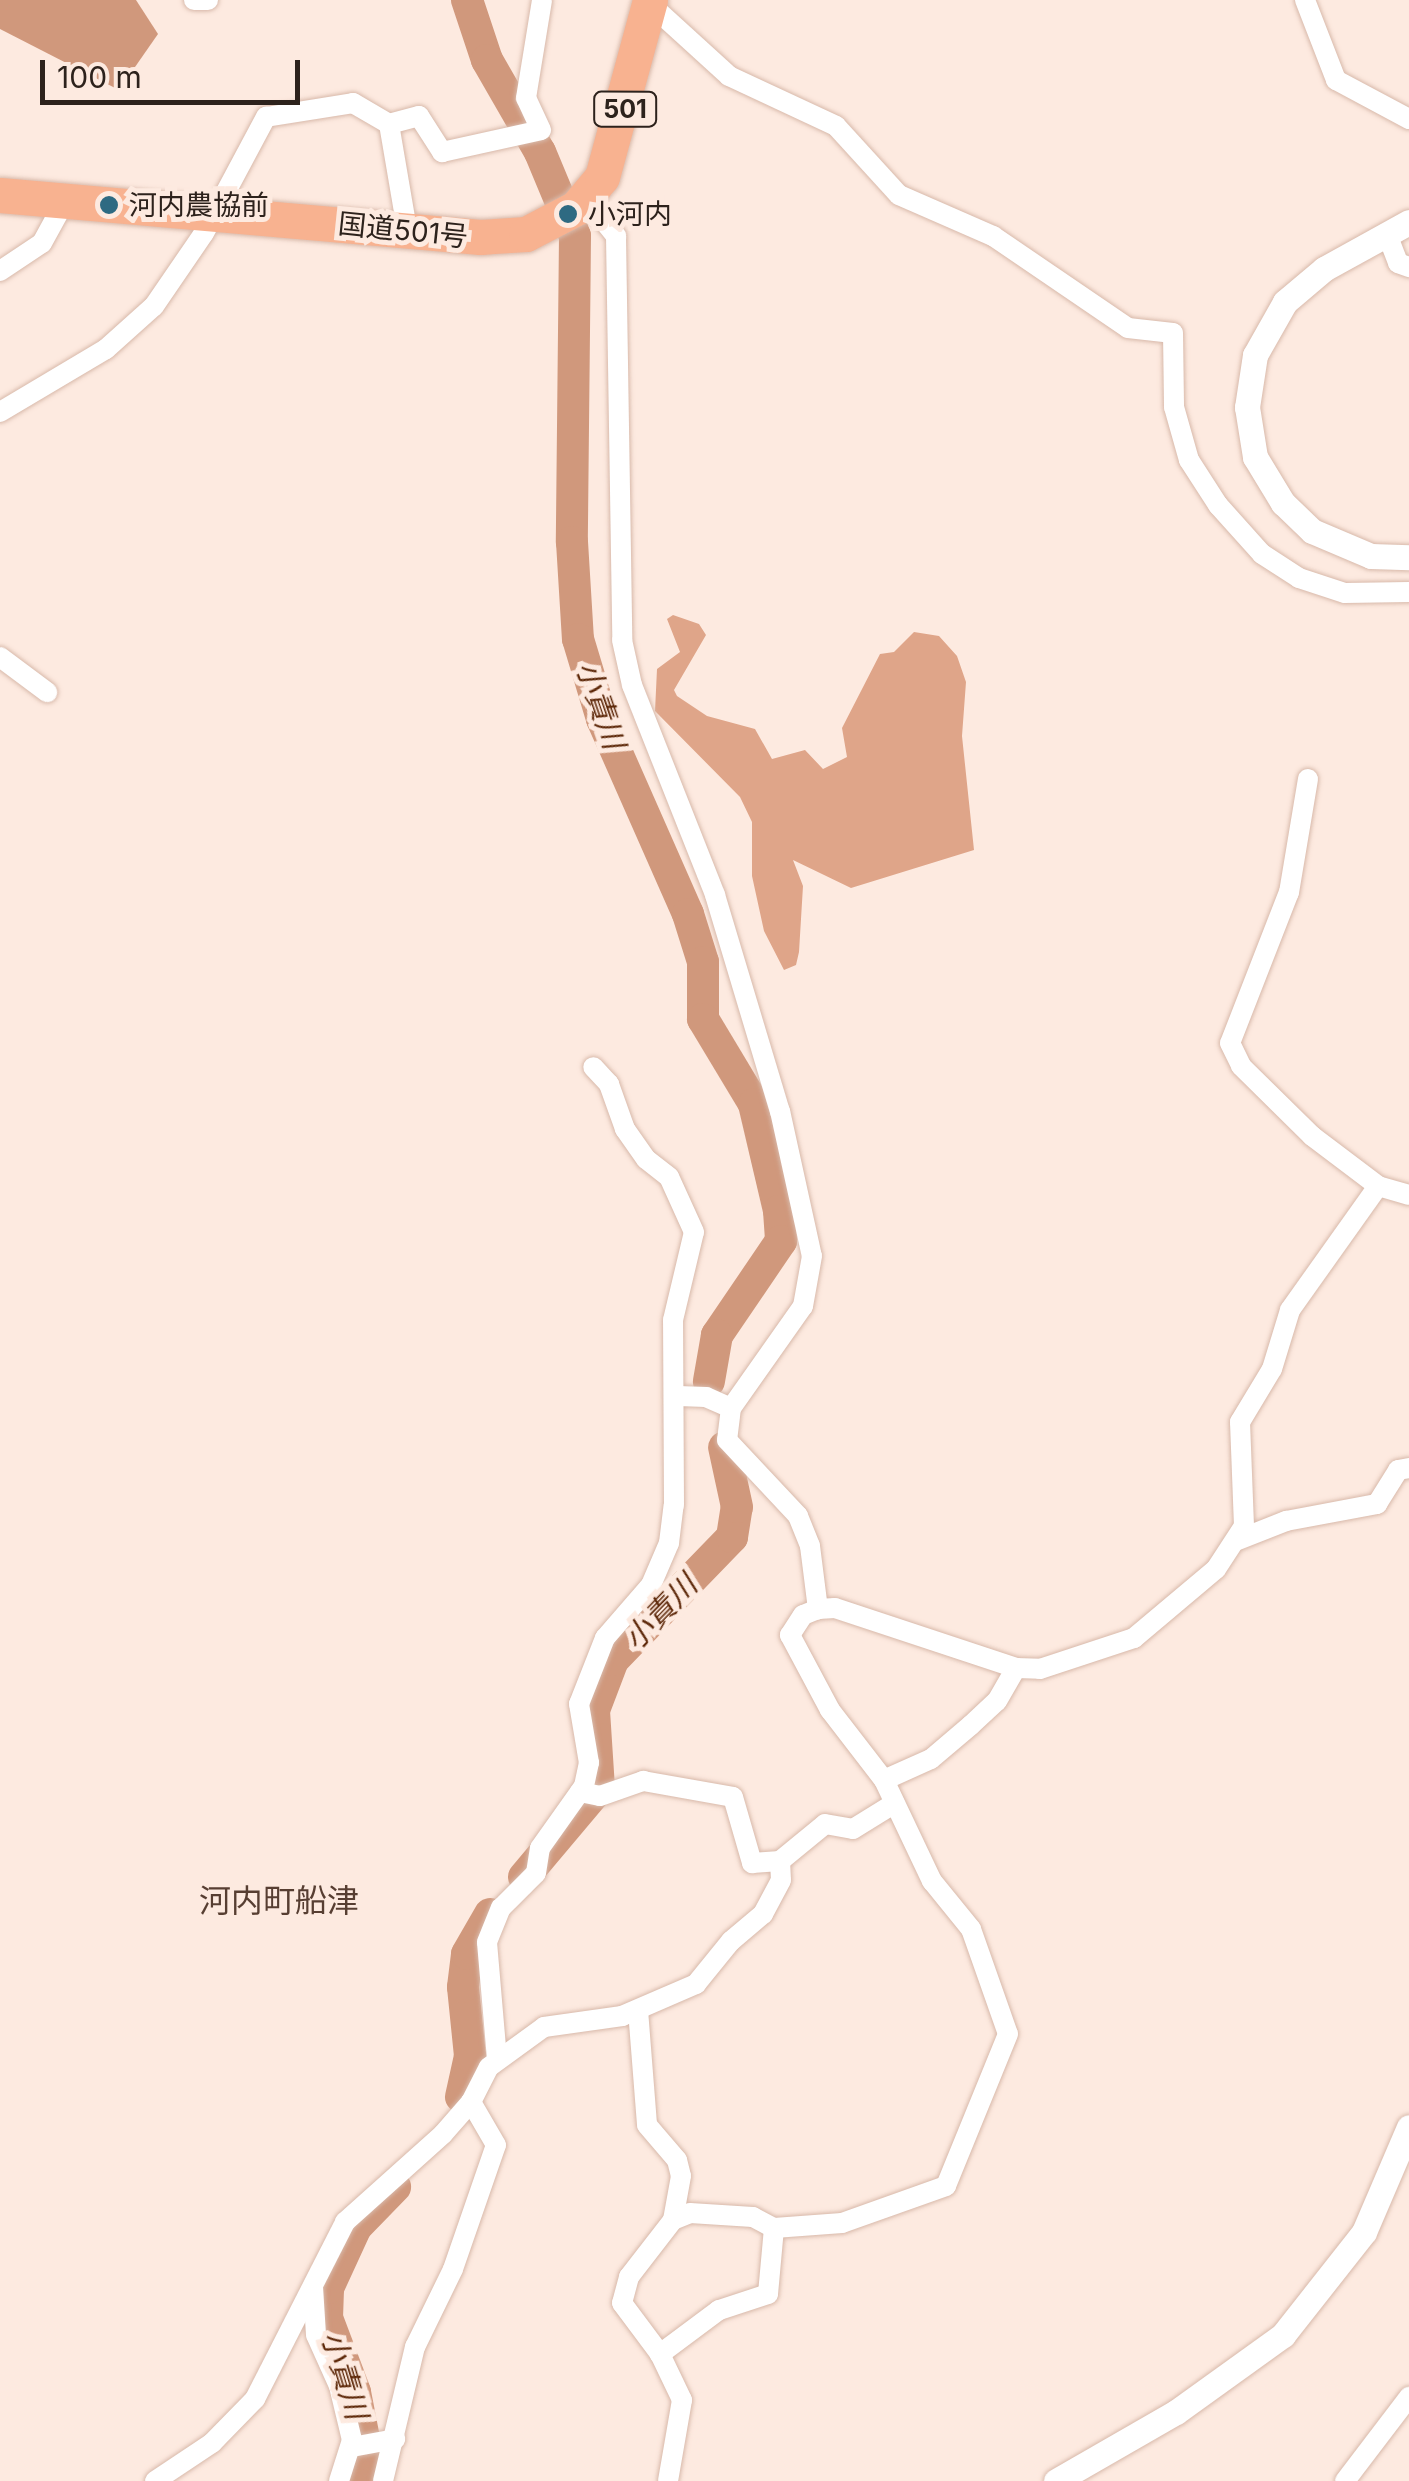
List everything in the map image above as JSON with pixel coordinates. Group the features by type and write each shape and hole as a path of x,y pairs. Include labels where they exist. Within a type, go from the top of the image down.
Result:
{"highway":[{"name":"501","path":"574,209 617,140 650,2"},
{"name":"国道501号","path":"0,195 407,229 526,234 574,209"}],"street":[{"path":"194,0 208,0"},
{"path":"388,124 419,116 442,152 530,134 526,98 542,0"},
{"path":"1305,0 1336,80 1409,119"},
{"path":"650,2 728,76 836,126 899,195 993,236 1128,328 1173,333 1174,407 1189,460 1218,506 1262,554 1300,578 1346,593 1409,592"},
{"path":"0,412 106,349 154,306 214,213 266,117 354,102 388,124 407,229"},
{"path":"0,271 42,243 65,201"},
{"path":"574,209 616,236 626,655 715,895 780,1111 812,1256 803,1306 730,1408 727,1440 798,1516 810,1546 818,1609"},
{"path":"1409,267 1398,263 1398,228 1324,268 1284,302 1254,355 1247,407 1255,457 1282,503 1312,532 1371,556 1409,557"},
{"path":"0,657 47,692"},
{"path":"1308,779 1288,892 1230,1043 1241,1066 1275,1101 1378,1186 1409,1195"},
{"path":"498,2060 486,1942 501,1908 589,1794 589,1763 578,1704 605,1638 651,1585 669,1544 678,1396 672,1320 694,1232 669,1177 646,1159 625,1129 609,1084 593,1068"},
{"path":"673,2220 690,2214 754,2218 774,2228 842,2223 946,2186 1008,2034 971,1929 932,1881 884,1780 830,1710 790,1634 803,1615 835,1608 1016,1668 1040,1670 1134,1638 1216,1569 1238,1540 1244,1526 1240,1422 1272,1369 1290,1310 1378,1186"},
{"path":"678,1396 706,1397 730,1408"},
{"path":"1238,1540 1286,1522 1377,1504 1398,1470 1409,1468"},
{"path":"884,1780 931,1759 997,1702 1016,1668"},
{"path":"589,1794 643,1781 732,1797 752,1863 780,1861 825,1824 852,1829 895,1803"},
{"path":"155,2481 212,2443 255,2399 315,2275 364,2200 401,2175 471,2102 498,2060 544,2026 638,2010 696,1984 731,1941 763,1914 780,1880 780,1861"},
{"path":"638,2010 647,2125 677,2160 681,2176 673,2220 628,2277 622,2303 660,2354 682,2400 668,2481"},
{"path":"383,2481 415,2347 452,2270 496,2145 471,2102"},
{"path":"1056,2481 1176,2412 1283,2336 1364,2232 1409,2127"},
{"path":"660,2354 719,2310 768,2294 774,2228"},
{"path":"315,2275 316,2335 340,2386 360,2445 340,2481"},
{"path":"1345,2481 1409,2397"},
{"path":"360,2445 395,2439"}],"shaded area":[{"path":"0,0 136,0 158,34 119,90 0,29"},
{"path":"673,615 699,624 706,635 674,690 677,696 707,716 755,729 772,759 805,750 823,769 847,757 842,728 880,654 894,652 914,632 939,636 957,656 966,682 962,736 974,850 851,888 793,860 803,886 799,952 796,965 784,970 764,931 752,876 752,822 740,797 655,711 657,669 680,652 667,619"}],"waterway":[{"name":"小責川","path":"467,0 487,60 540,152 575,236 572,542 578,639 602,719 688,914 703,962 703,1019 754,1104 779,1211 781,1241 717,1335 709,1381"},
{"name":"小責川","path":"524,1877 599,1788 594,1710 613,1660 732,1537 737,1507 724,1447"},
{"name":"小責川","path":"461,2097 470,2056 463,1987 467,1954 490,1914"},
{"name":"小責川","path":"357,2481 367,2454 355,2392 327,2318 328,2288 356,2227 395,2187"}],"place":[{"name":"河内農協前","path":"109,205"},
{"name":"小河内","path":"568,214"}],"district":[{"name":"河内町船津","path":"279,1901"}]}
